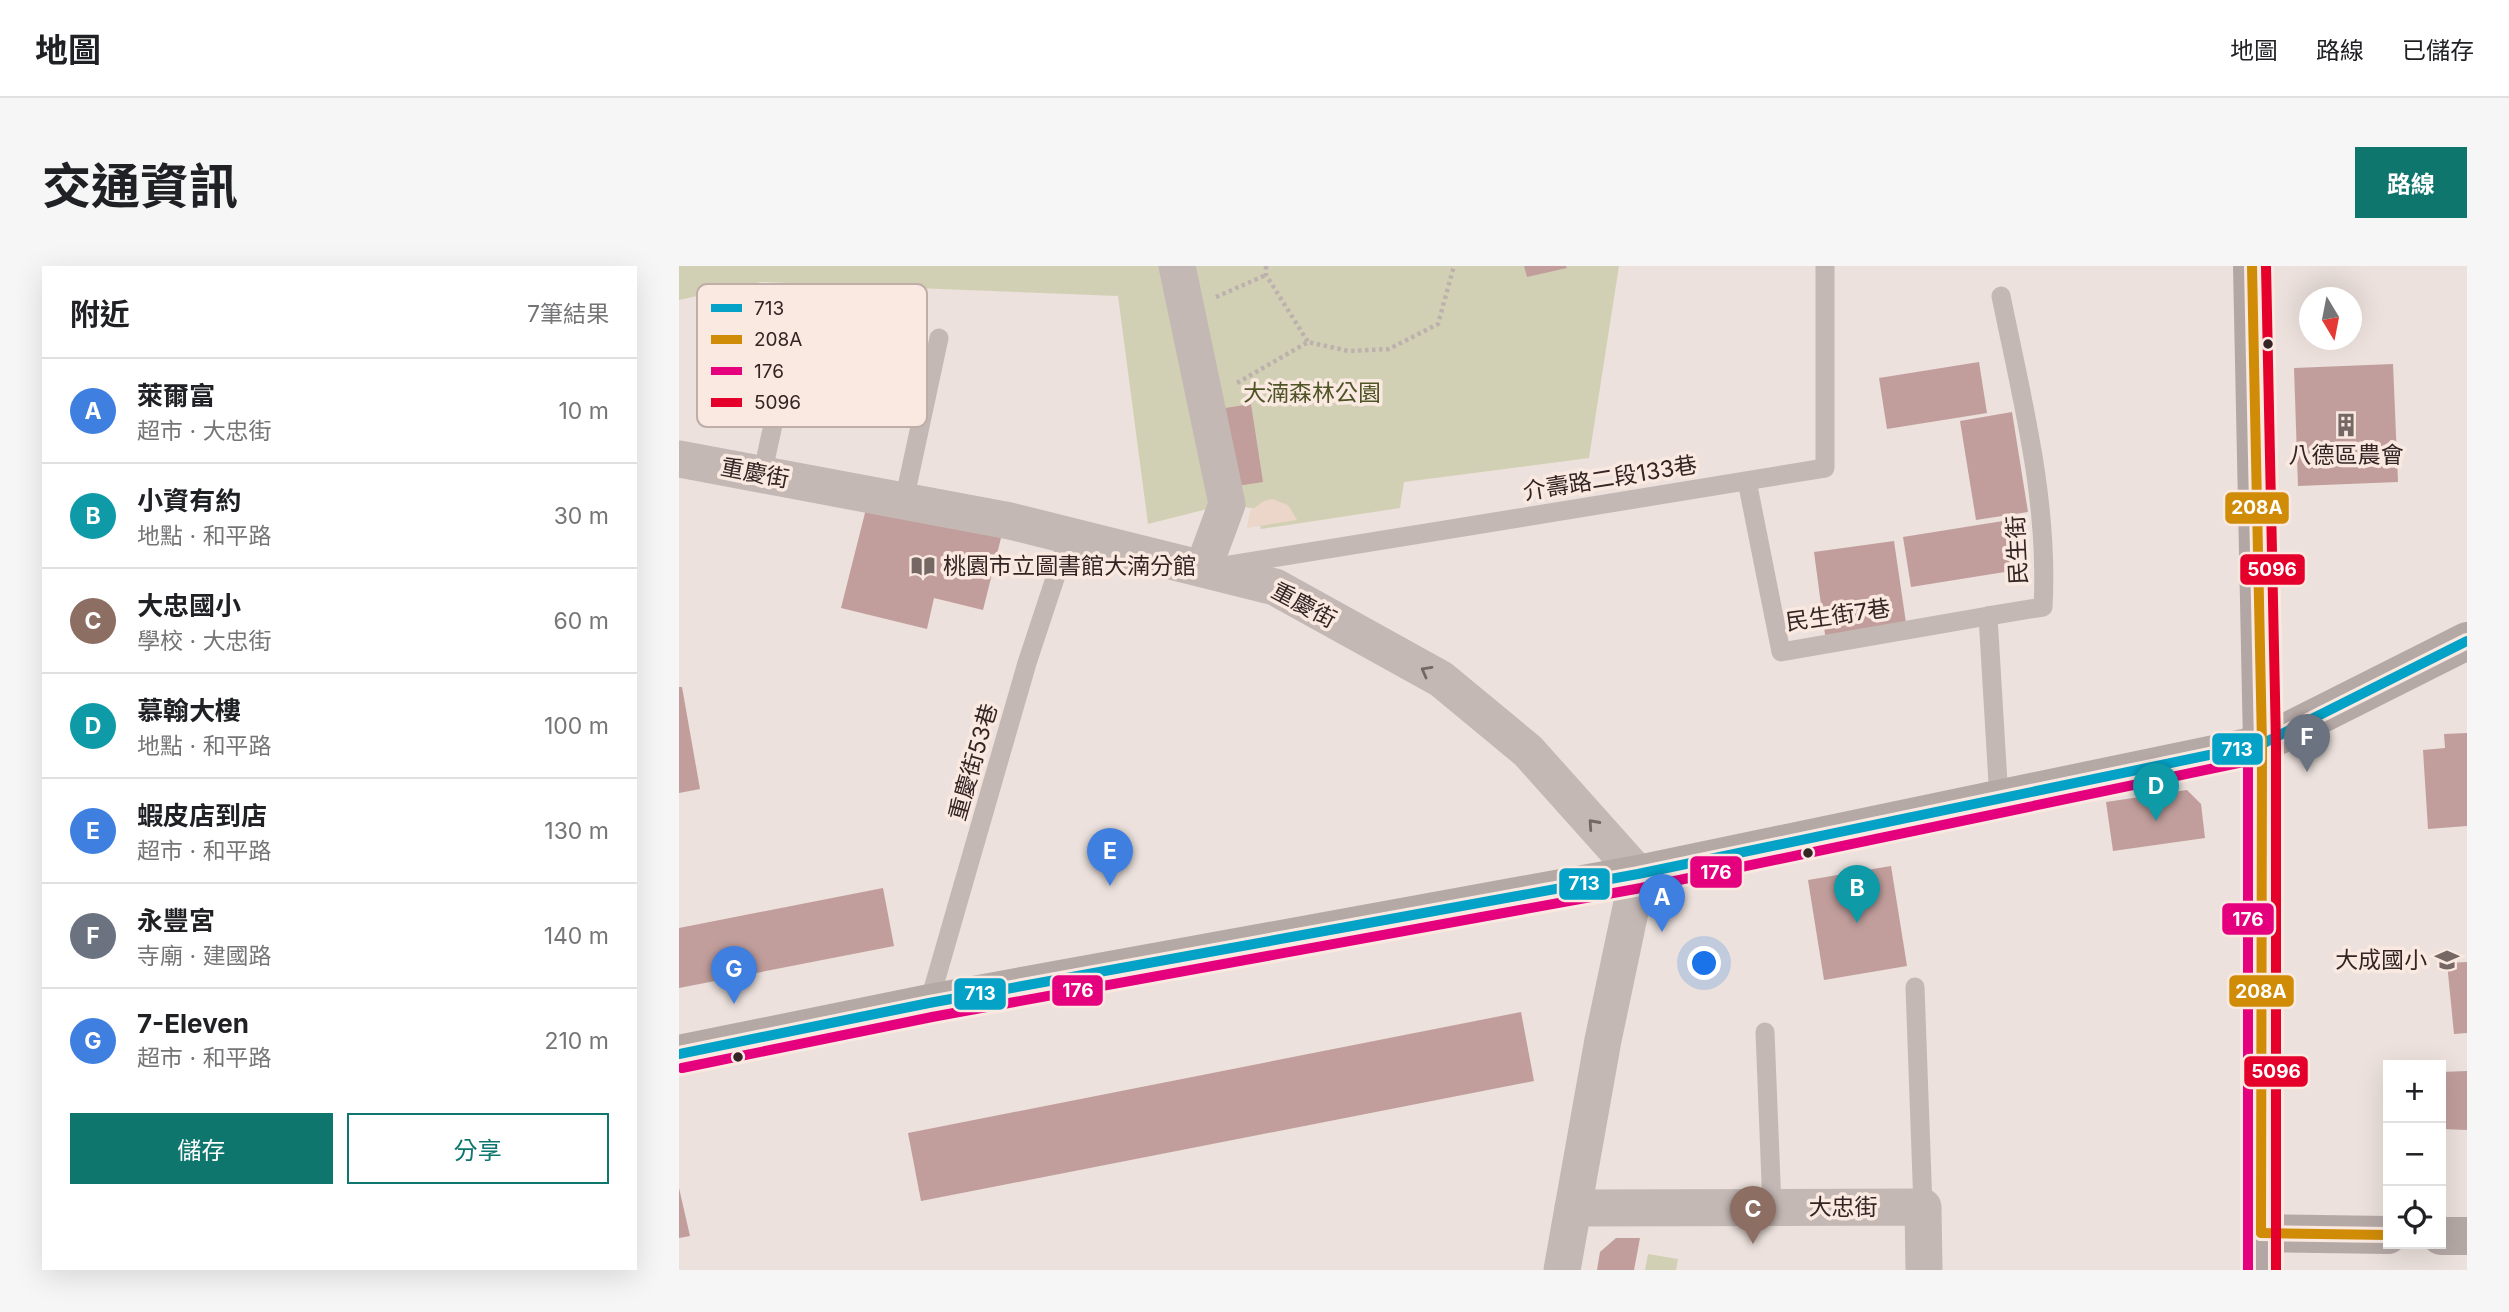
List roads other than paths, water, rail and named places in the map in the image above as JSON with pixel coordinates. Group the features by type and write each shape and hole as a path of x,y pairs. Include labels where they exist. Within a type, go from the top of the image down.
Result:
{"main road":[{"path":"2252,266 2262,744 2262,1251"}],"street":[{"path":"1177,266 1227,504 1203,569"},
{"name":"重慶街","path":"679,459 1010,521 1275,587 1441,679 1528,751 1638,874"},
{"path":"679,1054 929,1003 1638,874 2262,744 2467,641"},
{"path":"1562,1270 1603,1040 1638,874"},
{"path":"1923,1207 1924,1270"},
{"name":"大忠街","path":"1573,1208 1923,1207"},
{"path":"2262,1251 2383,1236"},
{"path":"2446,1236 2467,1236"}],"lane":[{"name":"介壽路二段133巷","path":"1203,569 1825,468 1825,266"},
{"name":"民生街","path":"1988,616 2043,607 2045,569 2036,469 2001,296"},
{"path":"927,394 939,338"},
{"path":"762,475 773,427"},
{"path":"904,501 920,427"},
{"name":"民生街7巷","path":"1747,481 1781,652 1988,616"},
{"name":"重慶街53巷","path":"929,1003 1027,663 1069,536"},
{"path":"1988,616 1999,800"},
{"path":"1915,987 1923,1207"},
{"path":"1765,1032 1772,1208"}],"place":[{"name":"八德區農會","path":"2346,425"},
{"name":"桃園市立圖書館大湳分館","path":"923,566"},
{"name":"永豐宮","path":"2307,772"},
{"name":"慕翰大樓","path":"2156,821"},
{"name":"蝦皮店到店","path":"1110,886"},
{"name":"小資有約","path":"1857,923"},
{"name":"萊爾富","path":"1662,932"},
{"name":"大成國小","path":"2447,960"},
{"name":"7-Eleven","path":"734,1004"},
{"name":"大忠國小","path":"1753,1244"}],"park label":[{"name":"大湳森林公園","path":"1312,393"}]}
